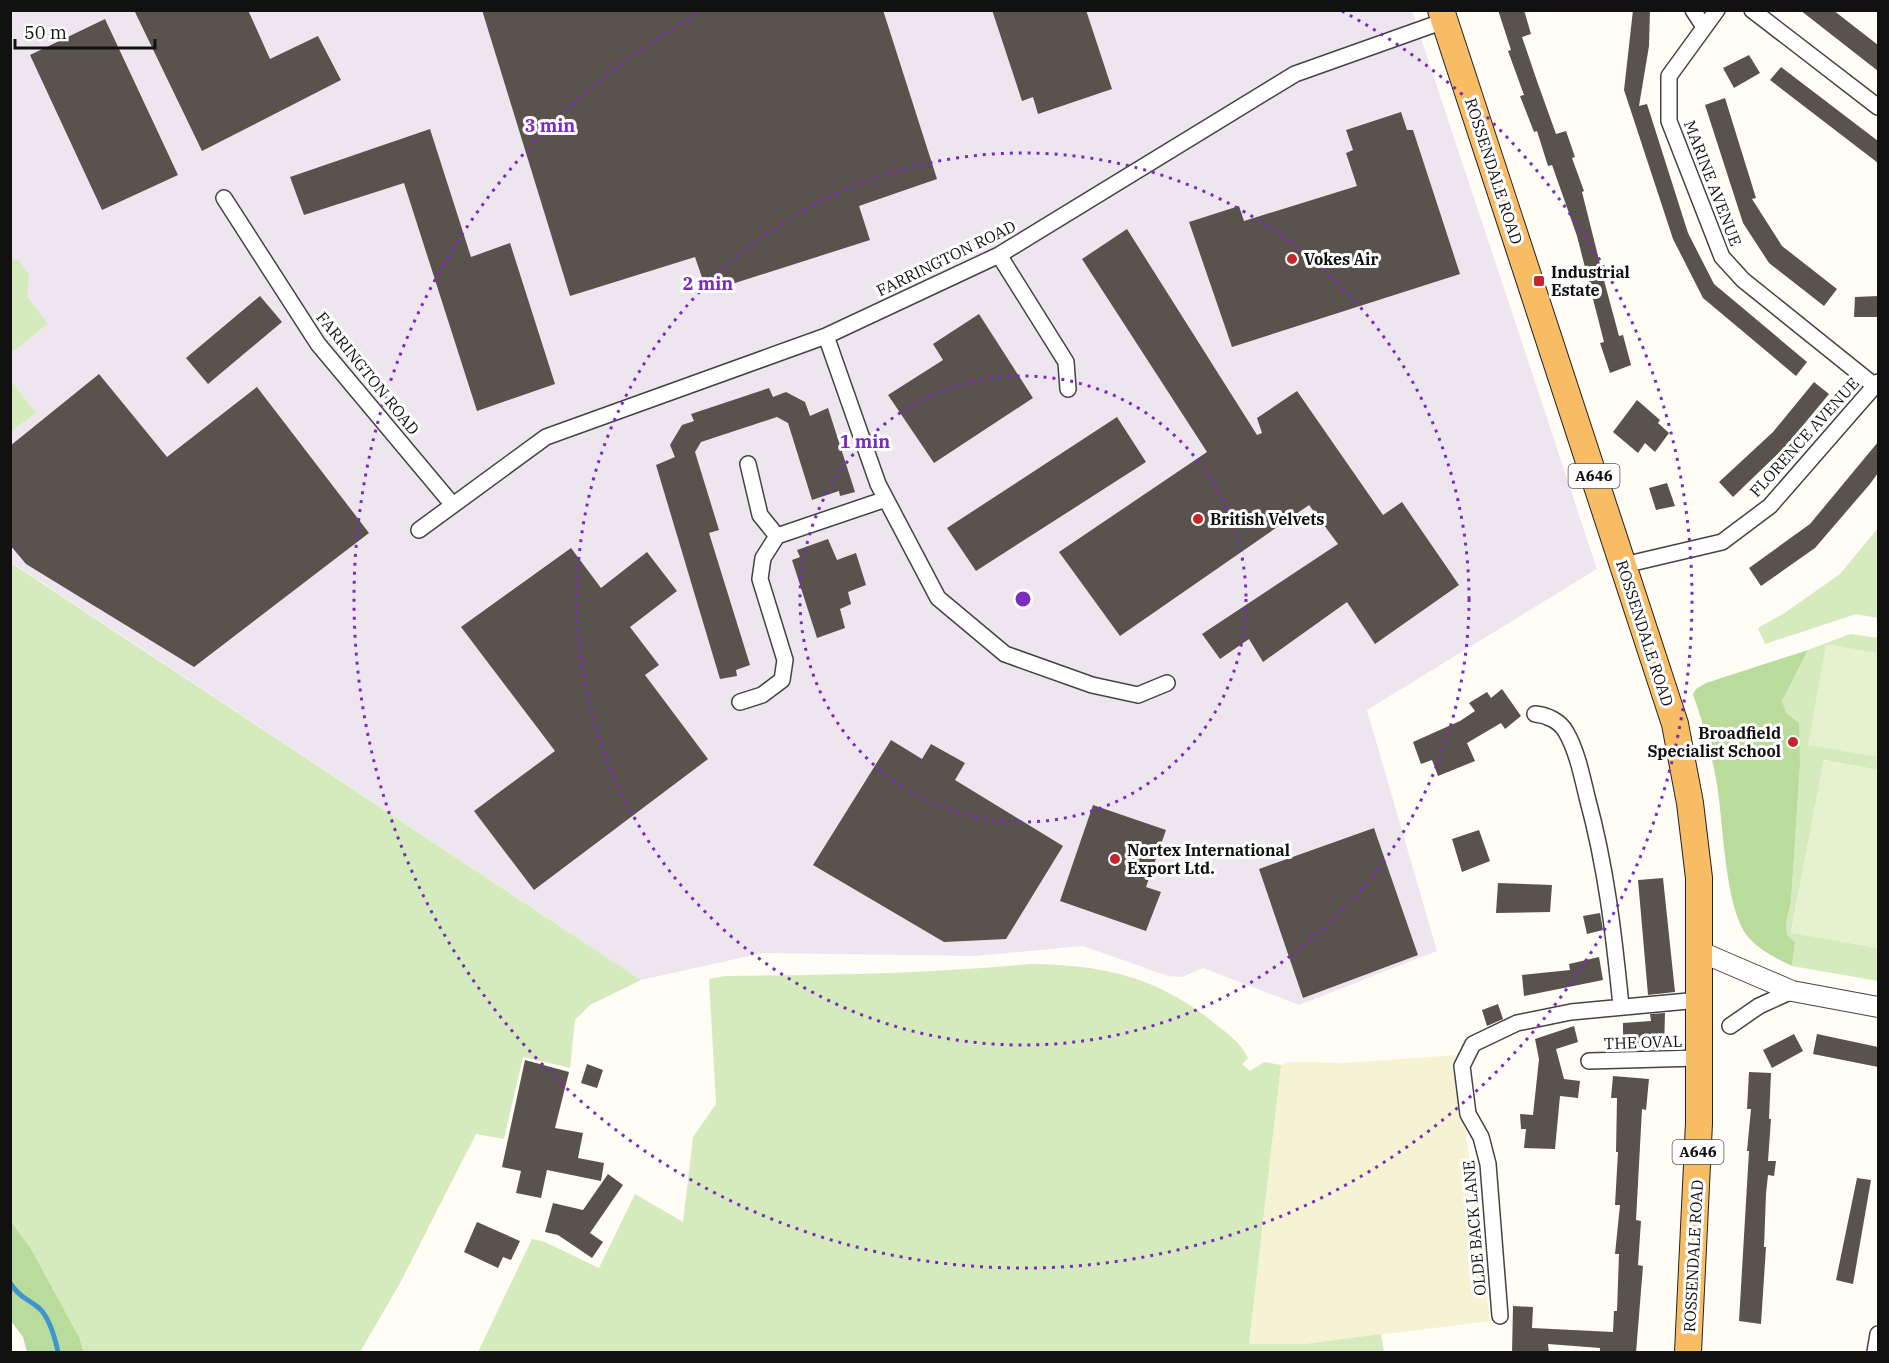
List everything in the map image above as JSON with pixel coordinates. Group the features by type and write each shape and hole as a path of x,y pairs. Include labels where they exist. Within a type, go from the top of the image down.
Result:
{"highway":[{"name":"ROSSENDALE ROAD","path":"1442,16 1675,724 1690,803 1699,878 1701,951 1699,1123 1688,1353"}],"street":[{"path":"1693,10 1704,27"},
{"name":"MARINE AVENUE","path":"1717,10 1669,76 1669,121 1722,257 1743,280 1877,384"},
{"path":"1752,10 1878,107"},
{"name":"FARRINGTON ROAD","path":"419,530 546,437 826,336 999,255 1295,74 1442,16"},
{"name":"FARRINGTON ROAD","path":"224,198 318,344 452,504"},
{"path":"999,255 1066,362 1068,389"},
{"path":"826,336 878,484 938,598 1005,654 1092,685 1138,695 1167,683"},
{"name":"FLORENCE AVENUE","path":"1624,565 1722,542 1770,506 1877,384"},
{"path":"747,464 760,515 777,536"},
{"path":"740,702 762,695 782,680 785,660 760,579 763,558 777,536 886,499"},
{"path":"1535,714 1547,715 1565,730 1579,765 1603,860 1612,918 1621,1006"},
{"path":"1701,951 1792,991 1878,1007"},
{"path":"1730,1026 1759,1006 1792,991"},
{"name":"OLDE BACK LANE","path":"1500,1316 1488,1164 1481,1137 1468,1114 1462,1066 1473,1044 1517,1023 1571,1011 1699,1000"},
{"name":"THE OVAL","path":"1589,1061 1698,1058"},
{"path":"1875,1353 1878,1334"}],"shaded area":[{"path":"11,11 1412,11 1597,569 1367,710 1437,951 1299,1005 1203,968 1182,977 1168,976 1083,946 976,956 763,953 641,980 11,562 11,432 36,413 11,380 11,353 48,324 27,296 18,260 11,258"},
{"path":"1456,1055 1490,1321 1305,1344 1249,1344 1281,1065 1289,1062 1345,1063"}],"green space":[{"path":"11,258 18,260 29,275 27,296 48,324 11,353"},
{"path":"10,380 36,413 11,432"},
{"path":"1878,528 1878,618 1856,614 1765,644 1758,628 1786,612 1840,574"},
{"path":"10,562 641,980 590,1005 575,1020 570,1068 523,1057 504,1139 476,1134 399,1285 360,1352 84,1352 79,1337 30,1247 11,1222"},
{"path":"1850,634 1878,638 1878,770 1824,760 1791,932 1878,948 1878,981 1792,966 1795,942 1787,935 1786,923 1791,902 1800,765 1782,701 1808,650"},
{"path":"1826,644 1878,653 1878,757 1808,745"},
{"path":"1808,650 1782,701 1786,713 1799,723 1800,765 1791,902 1786,923 1787,935 1795,942 1792,966 1759,947 1750,939 1741,926 1734,907 1713,764 1693,694 1696,689 1706,683"},
{"path":"1824,760 1878,770 1878,948 1791,933"},
{"path":"1029,964 1082,967 1129,976 1151,984 1195,1008 1230,1036 1248,1058 1242,1064 1250,1071 1264,1062 1281,1065 1249,1344 1305,1344 1381,1334 1384,1352 478,1352 532,1239 545,1242 599,1268 635,1194 683,1222 693,1137 716,1104 709,979 725,976 915,972"},
{"path":"11,1222 30,1247 79,1337 84,1352 27,1352 23,1337 11,1321"}],"building":[{"path":"134,10 248,10 270,59 318,36 341,80 202,151"},
{"path":"482,10 883,10 937,179 859,206 870,240 707,292 695,257 570,296"},
{"path":"992,10 1086,10 1112,89 1038,114 1033,97 1022,101"},
{"path":"1498,10 1524,10 1531,34 1522,37 1537,81 1556,134 1566,131 1575,157 1572,158 1584,191 1582,192 1619,336 1623,335 1631,365 1610,373 1600,343 1604,342 1577,236 1552,165 1548,166 1537,131 1534,132 1520,96 1524,95 1508,51 1511,50"},
{"path":"1633,10 1650,10 1649,46 1639,106 1647,104 1688,233 1714,284 1807,362 1796,376 1703,298 1673,239 1624,90"},
{"path":"1800,10 1833,10 1878,45 1878,71"},
{"path":"105,19 178,175 102,210 30,55"},
{"path":"1749,55 1760,73 1734,88 1723,68"},
{"path":"1781,67 1878,141 1878,163 1770,80"},
{"path":"1725,98 1756,198 1752,199 1782,246 1837,289 1824,306 1769,263 1743,223 1705,105"},
{"name":"Vokes Air","path":"1401,112 1407,130 1413,130 1460,274 1232,347 1189,222 1239,206 1244,221 1357,186 1346,153 1353,150 1346,130"},
{"path":"430,129 471,257 510,243 555,384 477,411 404,183 304,215 290,177"},
{"path":"1127,229 1257,435 1262,433 1257,418 1297,391 1383,515 1402,502 1459,585 1375,644 1347,602 1263,662 1249,639 1220,659 1202,634 1338,544 1309,505 1120,636 1059,552 1207,452 1082,259"},
{"path":"260,296 282,322 208,384 186,358"},
{"path":"1878,296 1878,317 1854,317 1855,297"},
{"path":"979,314 1033,398 934,463 888,395 943,360 933,344"},
{"path":"99,374 167,457 257,387 369,533 194,667 26,564 10,545 10,446"},
{"path":"1814,382 1829,394 1785,447 1733,497 1719,482 1773,432"},
{"path":"769,388 773,397 786,392 805,402 810,416 828,408 855,492 840,496 839,491 812,500 788,423 777,417 701,442 695,452 719,530 709,533 750,665 736,670 737,676 720,679 656,465 675,457 670,445 682,425 694,421 691,414"},
{"path":"1637,400 1660,420 1658,423 1669,433 1655,452 1645,443 1638,453 1613,432"},
{"path":"1117,417 1146,462 976,571 947,528"},
{"path":"1878,442 1878,473 1870,484 1815,548 1761,586 1749,568 1810,524"},
{"path":"1667,483 1675,506 1656,510 1649,488"},
{"path":"828,539 837,560 856,553 866,585 848,592 851,604 840,609 845,628 817,638 792,560 800,557 797,550"},
{"path":"571,548 601,588 647,552 677,591 630,627 659,665 645,675 708,759 534,890 474,811 555,751 461,627"},
{"path":"1502,689 1521,716 1505,729 1501,723 1467,743 1475,761 1438,776 1432,760 1421,764 1413,742 1460,721 1475,711 1469,703 1487,692 1491,698"},
{"path":"891,740 922,759 931,744 965,763 955,780 1063,846 1006,939 944,942 813,865"},
{"name":"Nortex International Export Ltd.","path":"1093,805 1166,830 1146,887 1161,892 1146,931 1060,901"},
{"path":"1374,828 1418,955 1303,998 1259,869"},
{"path":"1479,830 1490,861 1462,872 1452,839"},
{"path":"1663,878 1675,992 1648,995 1638,880"},
{"path":"1498,883 1552,885 1550,912 1496,913"},
{"path":"1600,913 1603,930 1587,934 1583,916"},
{"path":"1599,957 1603,980 1524,996 1522,975 1570,970 1569,964"},
{"path":"1498,1004 1503,1019 1487,1026 1482,1010"},
{"path":"1665,1013 1664,1049 1653,1049 1652,1038 1641,1038 1641,1047 1623,1047 1623,1023 1651,1021 1650,1014"},
{"path":"1574,1026 1578,1042 1556,1049 1564,1079 1580,1081 1578,1098 1560,1096 1555,1149 1524,1148 1526,1129 1521,1129 1520,1114 1533,1115 1539,1059 1535,1039"},
{"path":"1794,1034 1803,1051 1772,1068 1763,1050"},
{"path":"1817,1034 1878,1047 1878,1067 1813,1054"},
{"path":"525,1060 569,1072 555,1128 583,1133 578,1158 604,1163 601,1181 547,1170 541,1198 516,1193 521,1171 502,1167"},
{"path":"587,1064 603,1070 597,1088 581,1083"},
{"path":"1749,1072 1771,1073 1768,1161 1776,1161 1774,1176 1768,1175 1766,1194 1764,1247 1766,1247 1761,1324 1739,1321 1751,1109 1747,1109"},
{"path":"1613,1076 1649,1079 1646,1110 1642,1109 1636,1220 1641,1221 1638,1265 1643,1266 1636,1353 1600,1353 1600,1348 1548,1344 1549,1353 1512,1353 1513,1306 1533,1307 1532,1328 1613,1332 1614,1311 1617,1311 1619,1254 1615,1254 1620,1205 1615,1205 1618,1152 1616,1152 1617,1098 1611,1098"},
{"path":"608,1174 623,1185 590,1233 603,1242 592,1258 558,1235 545,1232 553,1203 583,1210"},
{"path":"1857,1178 1871,1180 1853,1284 1836,1280"},
{"path":"477,1222 520,1241 511,1260 503,1257 498,1268 464,1252"}],"waterway":[{"path":"10,1283 20,1295 43,1312 52,1328 58,1352"}],"place":[{"name":"Vokes Air","path":"1292,259"},
{"name":"Industrial Estate","path":"1539,281"},
{"name":"British Velvets","path":"1198,519"},
{"name":"Broadfield Specialist School","path":"1793,742"},
{"name":"Nortex International Export Ltd.","path":"1115,859"}]}
